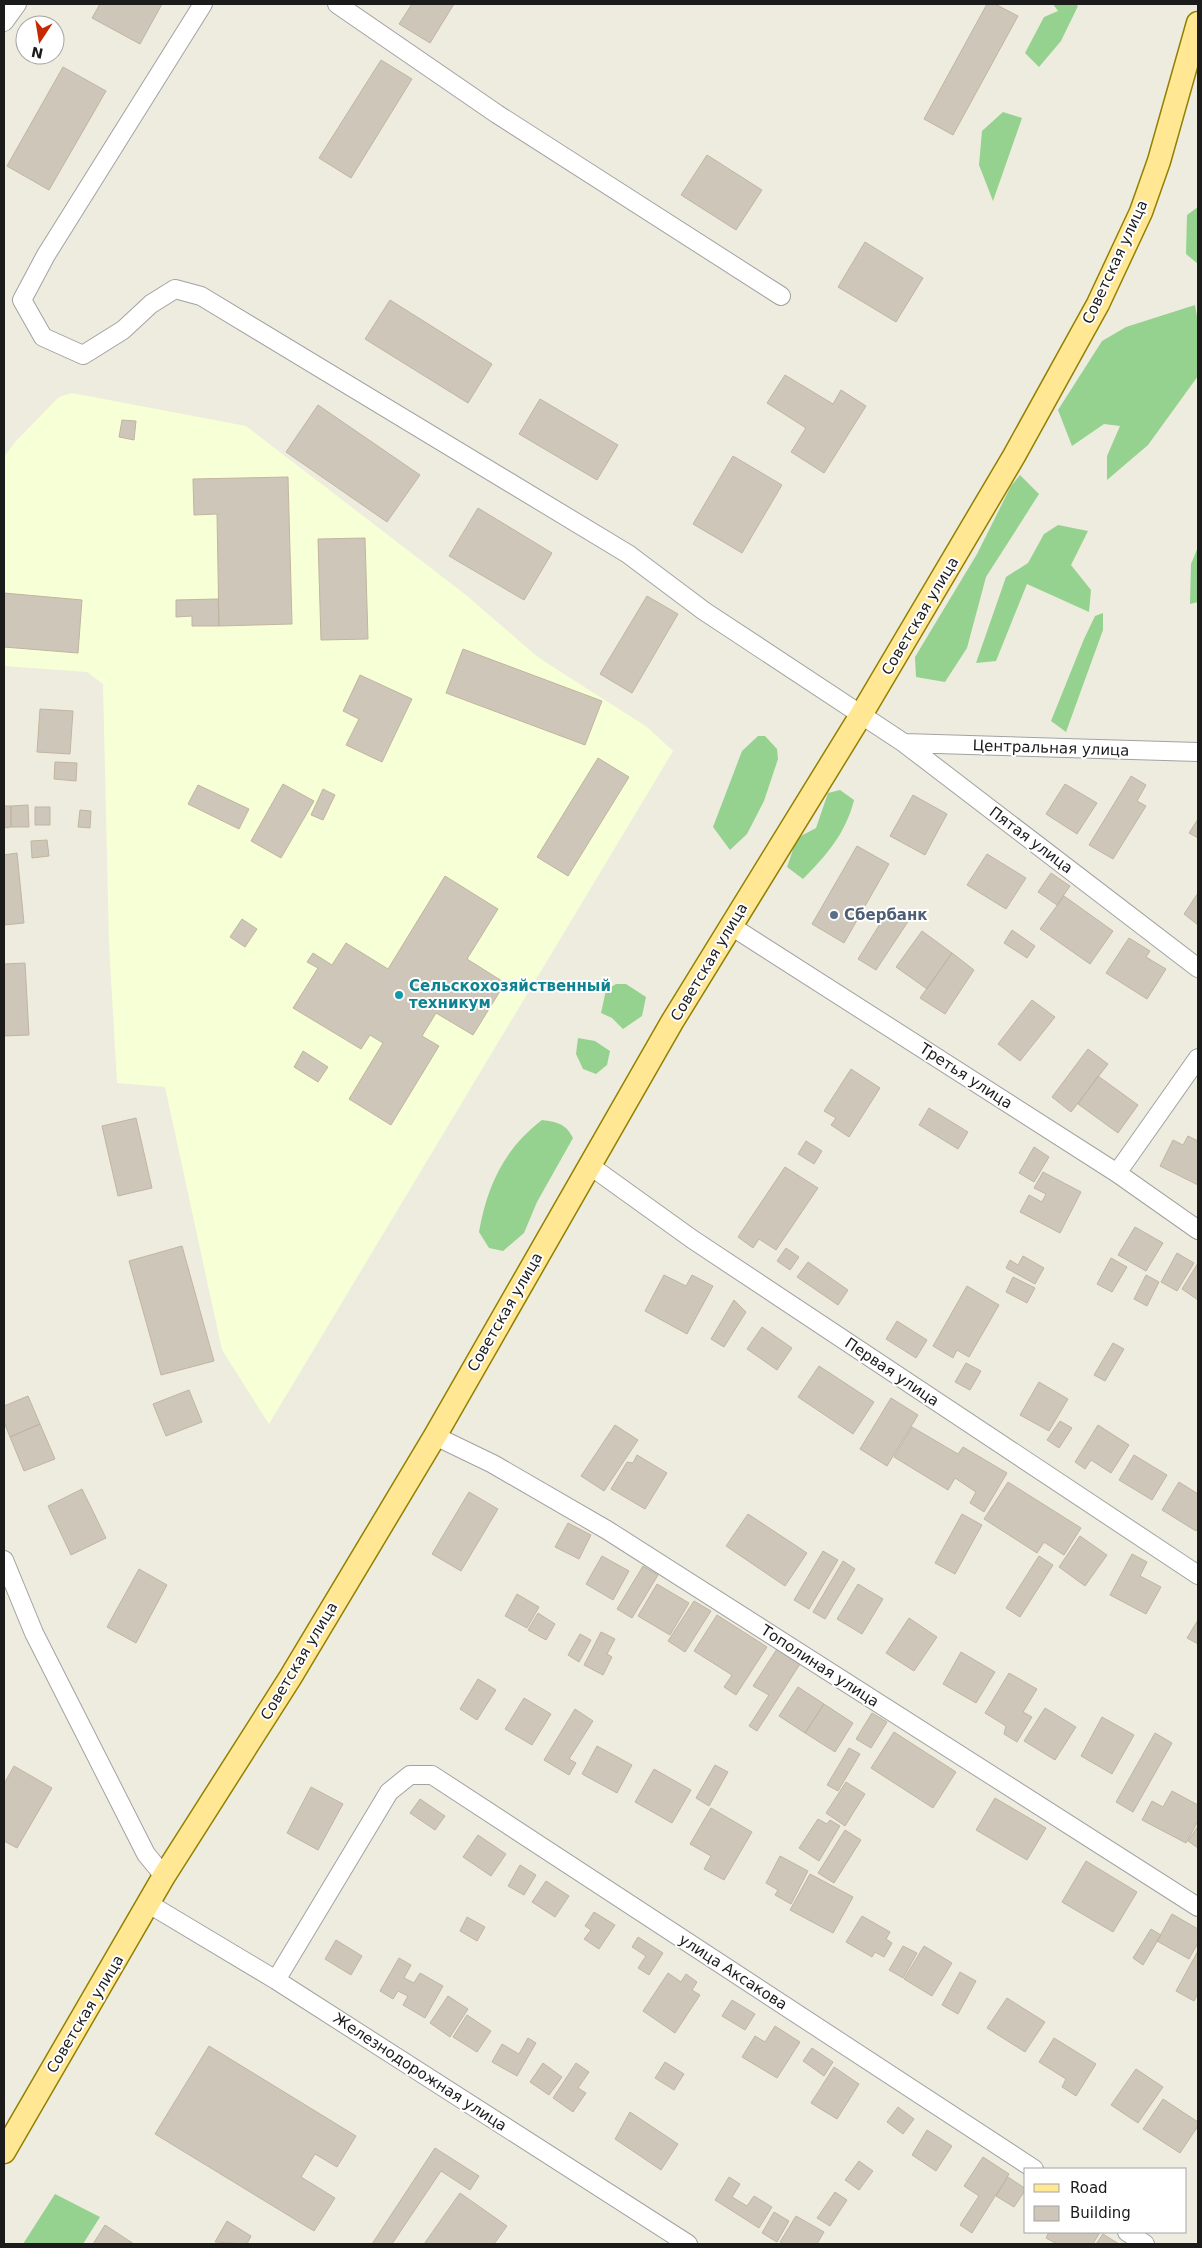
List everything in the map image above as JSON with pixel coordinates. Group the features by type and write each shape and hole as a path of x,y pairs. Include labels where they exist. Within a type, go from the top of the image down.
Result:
{"main road":[{"name":"Советская улица","path":"4,2152 164,1876 290,1678 435,1436 589,1165 731,926 861,715 1014,456 1098,304 1141,212 1159,161 1198,23"}],"street":[{"path":"4,22 17,4"},
{"name":"Пятая улица","path":"204,4 46,255 22,300 43,337 83,355 122,330 151,304 175,289 202,296 628,554 704,611 904,743 1198,968"},
{"path":"337,4 497,114 781,296"},
{"name":"Центральная улица","path":"904,743 1198,752"},
{"name":"Третья улица","path":"731,926 1117,1173 1198,1230"},
{"path":"1117,1173 1198,1058"},
{"name":"Первая улица","path":"589,1165 692,1239 1198,1574"},
{"name":"Тополиная улица","path":"435,1436 493,1464 607,1530 1198,1907"},
{"path":"4,1560 34,1633 146,1854 164,1876"},
{"name":"улица Аксакова","path":"276,1980 389,1792 410,1775 432,1775 1032,2168"},
{"name":"Железнодорожная улица","path":"149,1904 276,1980 688,2244"},
{"path":"1128,2233 1145,2244"}],"shaded area":[{"path":"72,393 246,426 466,595 539,658 647,727 673,751 269,1424 222,1350 165,1087 117,1083 109,944 103,684 87,672 4,666 4,457 16,441 59,397"}],"green space":[{"path":"1053,4 1075,4 1078,6 1061,41 1039,67 1025,53 1044,17 1058,11"},
{"path":"1003,112 1022,118 993,201 979,165 982,131"},
{"path":"1198,207 1198,264 1186,254 1187,215"},
{"path":"1195,305 1198,322 1198,376 1148,445 1107,480 1107,456 1120,426 1104,424 1072,446 1058,410 1102,341 1126,327"},
{"path":"1020,475 1039,494 986,577 967,648 945,682 916,677 915,657 977,554 1011,486"},
{"path":"1058,525 1088,531 1071,565 1091,590 1089,612 1027,584 996,661 976,663 1006,577 1028,563 1044,534"},
{"path":"1198,547 1198,602 1190,604 1191,564"},
{"path":"1103,613 1103,630 1066,732 1051,721 1095,616"},
{"path":"758,736 765,736 777,749 778,759 764,801 747,834 730,850 713,827 742,751"},
{"path":"840,790 854,800 846,823 827,853 803,879 787,867 797,838 816,828 828,793"},
{"path":"616,984 626,984 646,997 642,1016 623,1029 612,1018 601,1013 606,990"},
{"path":"578,1038 595,1041 610,1051 607,1065 596,1074 583,1069 576,1054"},
{"path":"542,1120 561,1124 573,1138 537,1202 524,1233 503,1251 489,1248 479,1232 482,1215 492,1184 507,1156 517,1143"},
{"path":"55,2194 100,2217 83,2244 23,2244"}],"building":[{"path":"100,4 162,4 140,44 92,18"},
{"path":"412,4 454,4 430,43 399,24"},
{"path":"987,4 995,4 1018,16 953,135 924,119"},
{"path":"381,60 412,79 351,178 319,158"},
{"path":"63,67 106,91 49,190 7,166"},
{"path":"707,155 762,190 736,230 681,195"},
{"path":"865,242 923,278 896,322 838,287"},
{"path":"390,300 492,364 468,403 365,339"},
{"path":"785,375 833,404 841,390 866,406 824,473 791,452 806,428 767,403"},
{"path":"540,399 618,445 597,480 519,434"},
{"path":"318,405 420,475 387,522 286,452"},
{"path":"122,420 136,421 134,440 119,437"},
{"path":"733,456 782,485 742,553 693,524"},
{"path":"288,477 292,624 219,626 217,514 194,515 193,479"},
{"path":"478,508 552,553 524,600 449,556"},
{"path":"365,538 368,639 321,640 318,539"},
{"path":"4,593 82,600 78,653 4,647"},
{"path":"647,596 678,614 632,693 600,674"},
{"path":"218,599 219,626 192,626 192,616 176,617 176,600"},
{"path":"463,649 602,701 585,745 446,693"},
{"path":"360,675 412,699 382,762 346,745 359,719 343,711"},
{"path":"40,709 73,711 70,754 37,752"},
{"path":"598,758 629,777 568,876 537,857"},
{"path":"55,762 77,763 76,781 54,779"},
{"path":"1131,776 1146,785 1137,801 1146,806 1113,859 1089,845"},
{"path":"283,784 314,801 281,858 251,841"},
{"path":"1065,784 1097,803 1077,834 1046,814"},
{"path":"198,785 249,809 239,829 188,804"},
{"path":"323,789 335,795 323,820 311,815"},
{"path":"913,795 947,814 925,855 890,836"},
{"path":"28,805 29,827 11,827 11,806"},
{"path":"4,806 11,806 11,827 4,828"},
{"path":"35,807 50,807 50,825 35,825"},
{"path":"80,810 91,811 90,828 78,827"},
{"path":"1198,819 1198,838 1189,833"},
{"path":"47,840 49,856 32,858 31,841"},
{"path":"857,846 889,864 844,943 812,924"},
{"path":"17,853 24,923 4,925 4,855"},
{"path":"987,854 1026,878 1006,909 967,885"},
{"path":"1051,873 1070,886 1057,905 1038,892"},
{"name":"Сельскохозяйственный техникум","path":"445,876 498,909 467,959 505,983 473,1035 436,1013 422,1036 439,1046 391,1125 349,1099 383,1043 370,1035 361,1049 293,1008 318,968 307,962 313,953 332,965 346,943 388,969"},
{"path":"1198,893 1198,925 1184,914"},
{"path":"1064,896 1113,931 1090,964 1040,929"},
{"path":"890,908 909,920 876,970 858,959"},
{"path":"242,919 257,929 245,947 230,937"},
{"path":"1012,930 1035,946 1027,958 1004,943"},
{"path":"922,931 952,953 927,989 896,967"},
{"path":"1129,938 1150,951 1146,957 1166,969 1147,999 1106,973"},
{"path":"952,953 974,970 945,1014 920,998"},
{"path":"25,963 29,1035 4,1036 4,964"},
{"path":"1032,1000 1055,1017 1020,1061 998,1044"},
{"path":"1088,1049 1108,1064 1071,1112 1052,1097"},
{"path":"303,1051 328,1067 318,1082 294,1067"},
{"path":"851,1069 880,1088 849,1137 831,1125 836,1118 824,1111"},
{"path":"1098,1076 1138,1105 1118,1133 1078,1104"},
{"path":"929,1108 968,1132 958,1149 919,1125"},
{"path":"136,1118 152,1188 118,1196 102,1126"},
{"path":"1188,1136 1198,1141 1198,1185 1160,1166 1173,1140 1183,1145"},
{"path":"806,1141 822,1151 814,1164 798,1154"},
{"path":"1034,1147 1049,1157 1034,1182 1019,1173"},
{"path":"785,1167 818,1188 776,1250 759,1239 753,1248 738,1237"},
{"path":"1043,1172 1081,1192 1060,1233 1020,1212 1029,1195 1042,1202 1046,1194 1034,1188"},
{"path":"1135,1227 1163,1243 1146,1271 1118,1255"},
{"path":"182,1246 214,1361 161,1375 129,1261"},
{"path":"786,1248 799,1257 790,1270 777,1261"},
{"path":"1177,1253 1194,1263 1177,1291 1161,1282"},
{"path":"1023,1256 1044,1268 1035,1284 1006,1268 1010,1260 1018,1265"},
{"path":"1111,1258 1127,1267 1112,1292 1097,1284"},
{"path":"808,1262 848,1290 838,1305 797,1277"},
{"path":"1198,1263 1198,1300 1182,1289"},
{"path":"664,1275 686,1286 692,1275 713,1286 687,1334 645,1311"},
{"path":"1146,1275 1159,1282 1147,1306 1134,1299"},
{"path":"1013,1277 1035,1288 1027,1303 1006,1292"},
{"path":"967,1286 999,1305 969,1357 957,1350 953,1358 933,1346"},
{"path":"734,1300 746,1312 724,1347 711,1339"},
{"path":"897,1321 927,1340 916,1358 886,1339"},
{"path":"762,1327 792,1348 777,1370 747,1349"},
{"path":"1113,1343 1124,1349 1105,1381 1094,1375"},
{"path":"966,1363 981,1371 970,1390 955,1382"},
{"path":"819,1366 874,1402 853,1434 798,1397"},
{"path":"1039,1382 1068,1399 1049,1431 1020,1415"},
{"path":"189,1390 202,1422 166,1436 153,1404"},
{"path":"28,1396 40,1424 10,1437 4,1422 4,1406"},
{"path":"891,1398 918,1415 887,1466 860,1449"},
{"path":"1060,1421 1072,1428 1059,1448 1047,1440"},
{"path":"40,1424 55,1459 24,1471 10,1437"},
{"path":"615,1425 638,1440 604,1491 581,1476"},
{"path":"1098,1425 1129,1445 1111,1473 1091,1460 1085,1469 1075,1462"},
{"path":"912,1427 958,1454 963,1447 1007,1473 984,1512 970,1503 976,1492 955,1478 948,1490 894,1457"},
{"path":"637,1455 667,1473 645,1509 611,1489 627,1462 633,1463"},
{"path":"1134,1455 1167,1475 1152,1500 1119,1480"},
{"path":"1008,1482 1081,1528 1064,1555 1044,1542 1037,1553 984,1519"},
{"path":"1179,1482 1198,1494 1198,1528 1196,1531 1162,1510"},
{"path":"82,1489 106,1538 71,1555 48,1506"},
{"path":"469,1492 498,1509 461,1571 432,1554"},
{"path":"748,1514 807,1553 785,1586 726,1546"},
{"path":"962,1514 982,1525 955,1574 935,1563"},
{"path":"568,1523 591,1535 579,1559 555,1547"},
{"path":"1080,1536 1107,1555 1085,1586 1059,1567"},
{"path":"823,1551 838,1560 809,1609 794,1600"},
{"path":"1132,1554 1147,1562 1140,1576 1161,1587 1146,1614 1110,1595"},
{"path":"602,1556 629,1571 613,1600 586,1584"},
{"path":"1039,1556 1053,1565 1020,1617 1006,1608"},
{"path":"843,1561 855,1569 825,1619 813,1612"},
{"path":"643,1566 658,1575 632,1618 617,1609"},
{"path":"139,1569 167,1585 136,1643 107,1627"},
{"path":"657,1584 689,1603 670,1635 638,1616"},
{"path":"858,1584 883,1599 862,1634 837,1619"},
{"path":"517,1594 539,1607 527,1628 505,1616"},
{"path":"694,1601 711,1611 685,1652 668,1641"},
{"path":"538,1613 555,1624 546,1640 528,1630"},
{"path":"717,1615 767,1647 736,1695 724,1687 732,1675 694,1651"},
{"path":"909,1618 937,1637 914,1671 886,1653"},
{"path":"1198,1620 1198,1644 1187,1638"},
{"path":"601,1632 615,1639 607,1654 612,1657 603,1675 584,1665"},
{"path":"580,1634 591,1640 579,1662 568,1655"},
{"path":"777,1649 800,1664 757,1731 749,1726 769,1695 753,1686"},
{"path":"961,1652 995,1672 976,1703 943,1684"},
{"path":"1009,1673 1037,1689 1023,1712 1032,1717 1017,1742 1004,1734 1006,1726 985,1713"},
{"path":"478,1679 496,1690 477,1720 460,1709"},
{"path":"798,1687 824,1704 805,1733 779,1716"},
{"path":"524,1698 551,1714 532,1745 505,1729"},
{"path":"824,1704 853,1723 835,1752 805,1733"},
{"path":"1045,1708 1076,1727 1055,1760 1024,1741"},
{"path":"575,1709 593,1721 569,1759 576,1763 569,1775 544,1760"},
{"path":"872,1713 887,1722 871,1748 856,1739"},
{"path":"1102,1717 1134,1735 1112,1774 1081,1756"},
{"path":"894,1732 956,1772 933,1808 871,1768"},
{"path":"1155,1733 1172,1743 1133,1812 1116,1802"},
{"path":"597,1746 632,1765 617,1793 582,1774"},
{"path":"849,1748 860,1754 838,1791 827,1785"},
{"path":"715,1765 728,1772 709,1806 696,1798"},
{"path":"14,1766 52,1788 17,1848 4,1841 4,1784"},
{"path":"654,1769 691,1790 672,1823 635,1802"},
{"path":"846,1782 865,1794 845,1826 826,1813"},
{"path":"311,1787 343,1804 318,1850 287,1833"},
{"path":"1172,1791 1198,1805 1198,1821 1186,1843 1142,1820 1152,1801 1163,1807"},
{"path":"995,1798 1046,1828 1027,1860 976,1830"},
{"path":"420,1799 445,1816 435,1830 410,1813"},
{"path":"711,1808 752,1832 724,1880 704,1869 711,1856 690,1844"},
{"path":"818,1819 827,1824 830,1820 840,1826 819,1861 799,1848"},
{"path":"1198,1826 1198,1848 1188,1841"},
{"path":"845,1830 861,1840 834,1883 818,1873"},
{"path":"478,1835 506,1854 491,1876 463,1857"},
{"path":"780,1856 808,1871 791,1904 775,1895 778,1890 766,1883"},
{"path":"1086,1861 1137,1892 1113,1932 1062,1902"},
{"path":"520,1865 536,1875 524,1895 508,1886"},
{"path":"810,1874 853,1897 833,1933 790,1910"},
{"path":"546,1881 569,1896 555,1917 532,1902"},
{"path":"594,1912 615,1925 599,1949 584,1939 591,1930 585,1926"},
{"path":"1172,1914 1198,1929 1198,1943 1189,1959 1157,1941"},
{"path":"862,1916 890,1932 886,1939 892,1943 884,1957 875,1952 872,1957 846,1942"},
{"path":"467,1917 485,1927 477,1941 460,1931"},
{"path":"1151,1929 1161,1935 1143,1965 1133,1958"},
{"path":"638,1937 663,1953 649,1975 638,1968 646,1956 632,1947"},
{"path":"336,1940 362,1956 351,1975 325,1959"},
{"path":"903,1946 917,1953 903,1978 889,1970"},
{"path":"924,1946 952,1963 932,1996 904,1979"},
{"path":"1198,1951 1198,1993 1194,2001 1176,1991"},
{"path":"399,1958 411,1965 404,1978 414,1983 420,1973 443,1986 425,2018 403,2005 408,1996 398,1991 393,1999 380,1991"},
{"path":"960,1972 976,1981 958,2014 942,2005"},
{"path":"668,1973 681,1982 686,1974 697,1982 692,1990 700,1995 675,2033 643,2011"},
{"path":"448,1996 468,2009 450,2037 430,2023"},
{"path":"1007,1998 1045,2022 1025,2052 987,2028"},
{"path":"732,2000 755,2014 745,2030 722,2016"},
{"path":"467,2015 491,2031 477,2052 453,2037"},
{"path":"775,2026 800,2042 777,2078 742,2057 755,2036 765,2042"},
{"path":"528,2038 536,2043 517,2076 492,2062 502,2044 519,2054"},
{"path":"1054,2038 1096,2064 1076,2096 1062,2087 1066,2079 1039,2062"},
{"path":"209,2046 356,2136 337,2167 315,2154 301,2177 335,2198 314,2231 155,2134"},
{"path":"812,2048 833,2062 824,2076 803,2061"},
{"path":"665,2062 684,2074 674,2090 655,2078"},
{"path":"543,2063 562,2077 549,2095 530,2082"},
{"path":"576,2063 589,2072 578,2088 586,2093 573,2112 553,2098"},
{"path":"834,2067 859,2084 837,2119 811,2103"},
{"path":"1136,2069 1163,2087 1138,2123 1111,2105"},
{"path":"1163,2099 1198,2122 1198,2126 1180,2153 1143,2129"},
{"path":"898,2107 914,2119 903,2134 887,2122"},
{"path":"630,2112 678,2144 661,2170 615,2139"},
{"path":"927,2130 952,2146 936,2171 912,2155"},
{"path":"435,2148 479,2176 470,2190 441,2171 392,2244 372,2244"},
{"path":"983,2157 1009,2174 972,2233 960,2225 979,2196 964,2186"},
{"path":"859,2161 873,2171 859,2190 845,2180"},
{"path":"729,2177 740,2184 732,2197 747,2206 754,2196 772,2207 759,2228 715,2200"},
{"path":"1008,2177 1024,2188 1024,2192 1014,2207 996,2196"},
{"path":"835,2192 847,2200 830,2226 817,2218"},
{"path":"460,2193 507,2226 494,2244 424,2244"},
{"path":"774,2212 789,2221 777,2242 762,2233"},
{"path":"796,2216 824,2232 817,2244 784,2244 780,2242"},
{"path":"227,2221 251,2236 247,2244 215,2242"},
{"path":"105,2225 134,2244 93,2244"},
{"path":"1048,2233 1099,2233 1093,2244 1057,2244 1046,2238"},
{"path":"1103,2234 1119,2244 1096,2244"}],"place":[{"name":"Сбербанк","path":"834,915"},
{"name":"Сельскохозяйственный техникум","path":"399,995"}]}
